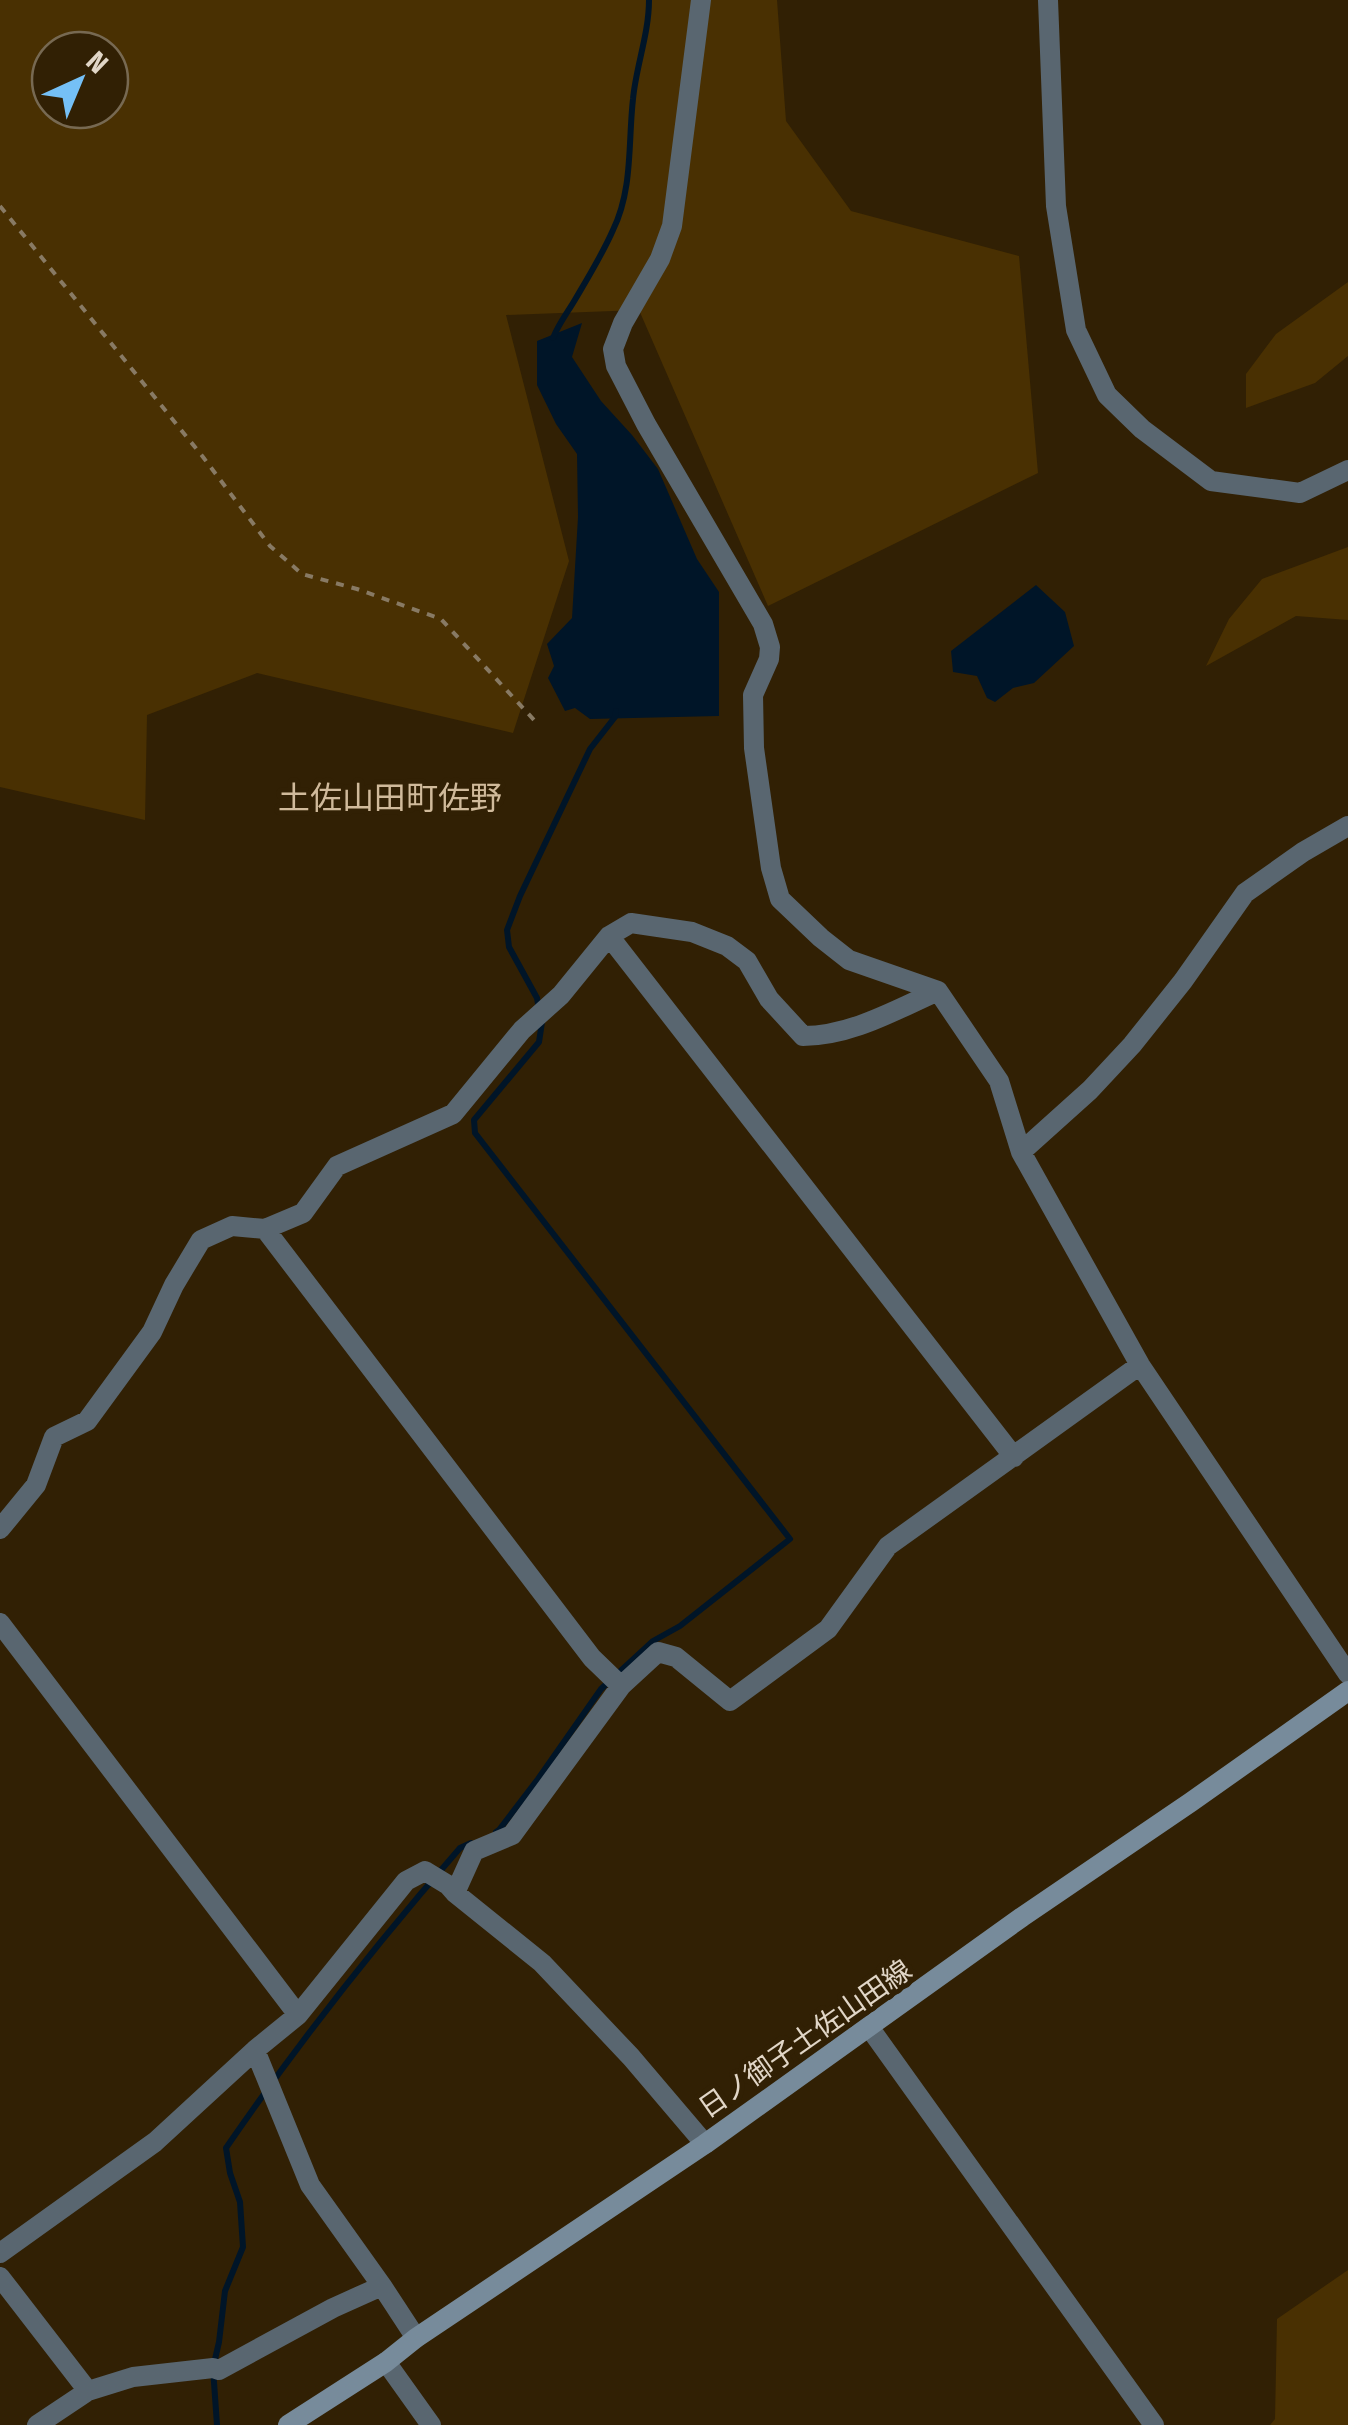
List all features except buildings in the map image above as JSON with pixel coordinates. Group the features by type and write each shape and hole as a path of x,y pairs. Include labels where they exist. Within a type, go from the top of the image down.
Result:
{"main road":[{"name":"日ノ御子土佐山田線","path":"288,2425 705,2144 1348,1690"}],"street":[{"path":"701,0 672,226 660,259 623,323 613,349 616,366 646,424 763,624 770,647 753,695 754,748 771,868 780,899 849,960 938,991 1000,1080 1021,1152 1140,1366 1348,1674"},
{"path":"1048,0 1056,206 1076,330 1107,395 1142,430 1212,481 1300,494 1348,470"},
{"path":"1021,1152 1090,1090 1132,1045 1246,893 1302,852 1348,826"},
{"path":"0,1529 36,1484 54,1437 87,1420 152,1332 201,1240 232,1226 266,1229 302,1212 337,1166 453,1114 522,1030 560,995 609,936 631,923 692,932 727,946 748,961 770,999 802,1036 825,1036 852,1028 938,991"},
{"path":"609,936 1014,1457"},
{"path":"266,1229 592,1658 621,1686"},
{"path":"451,1889 474,1851 512,1834 621,1686 658,1652 676,1657 730,1701 828,1629 888,1546 1140,1366"},
{"path":"2,1629 298,2015"},
{"path":"0,2253 155,2142 298,2015 406,1881 425,1871 542,1963 631,2057 705,2144"},
{"path":"869,2027 1154,2425"},
{"path":"255,2050 310,2186 416,2338"},
{"path":"0,2277 88,2392"},
{"path":"37,2425 88,2392 133,2377 219,2370 332,2308 382,2286"},
{"path":"386,2362 432,2425"}],"path":[{"path":"0,206 204,457 270,546 302,574 357,588 441,619 535,720"}],"shaded area":[{"path":"0,0 777,0 786,121 851,211 1019,256 1038,473 768,606 639,310 506,315 569,561 513,733 257,673 147,715 145,820 0,787"},
{"path":"1348,282 1348,356 1315,383 1246,408 1246,374 1276,334"},
{"path":"1348,547 1348,620 1296,616 1206,666 1229,619 1262,579"},
{"path":"1348,2270 1348,2425 1270,2425 1275,2419 1277,2319"}],"water":[{"path":"582,323 572,357 601,401 658,469 697,559 719,592 719,716 590,719 575,708 565,711 548,678 554,666 547,644 572,618 577,454 556,424 537,385 537,341"},
{"path":"1036,585 1065,612 1074,646 1034,683 1013,688 995,702 987,698 977,676 953,672 951,651"}],"waterway":[{"path":"553,338 609,239 624,198 633,99 649,0"},
{"path":"539,1010 537,998 509,947 507,930 590,749 616,711"},
{"path":"496,1832 601,1689 653,1641 680,1626 790,1539 475,1133 474,1120 539,1042 542,1022"},
{"path":"217,2425 213,2368 225,2291 243,2247 240,2202 226,2148 368,1957 460,1848 471,1843"}],"district":[{"name":"土佐山田町佐野","path":"390,798"}]}
